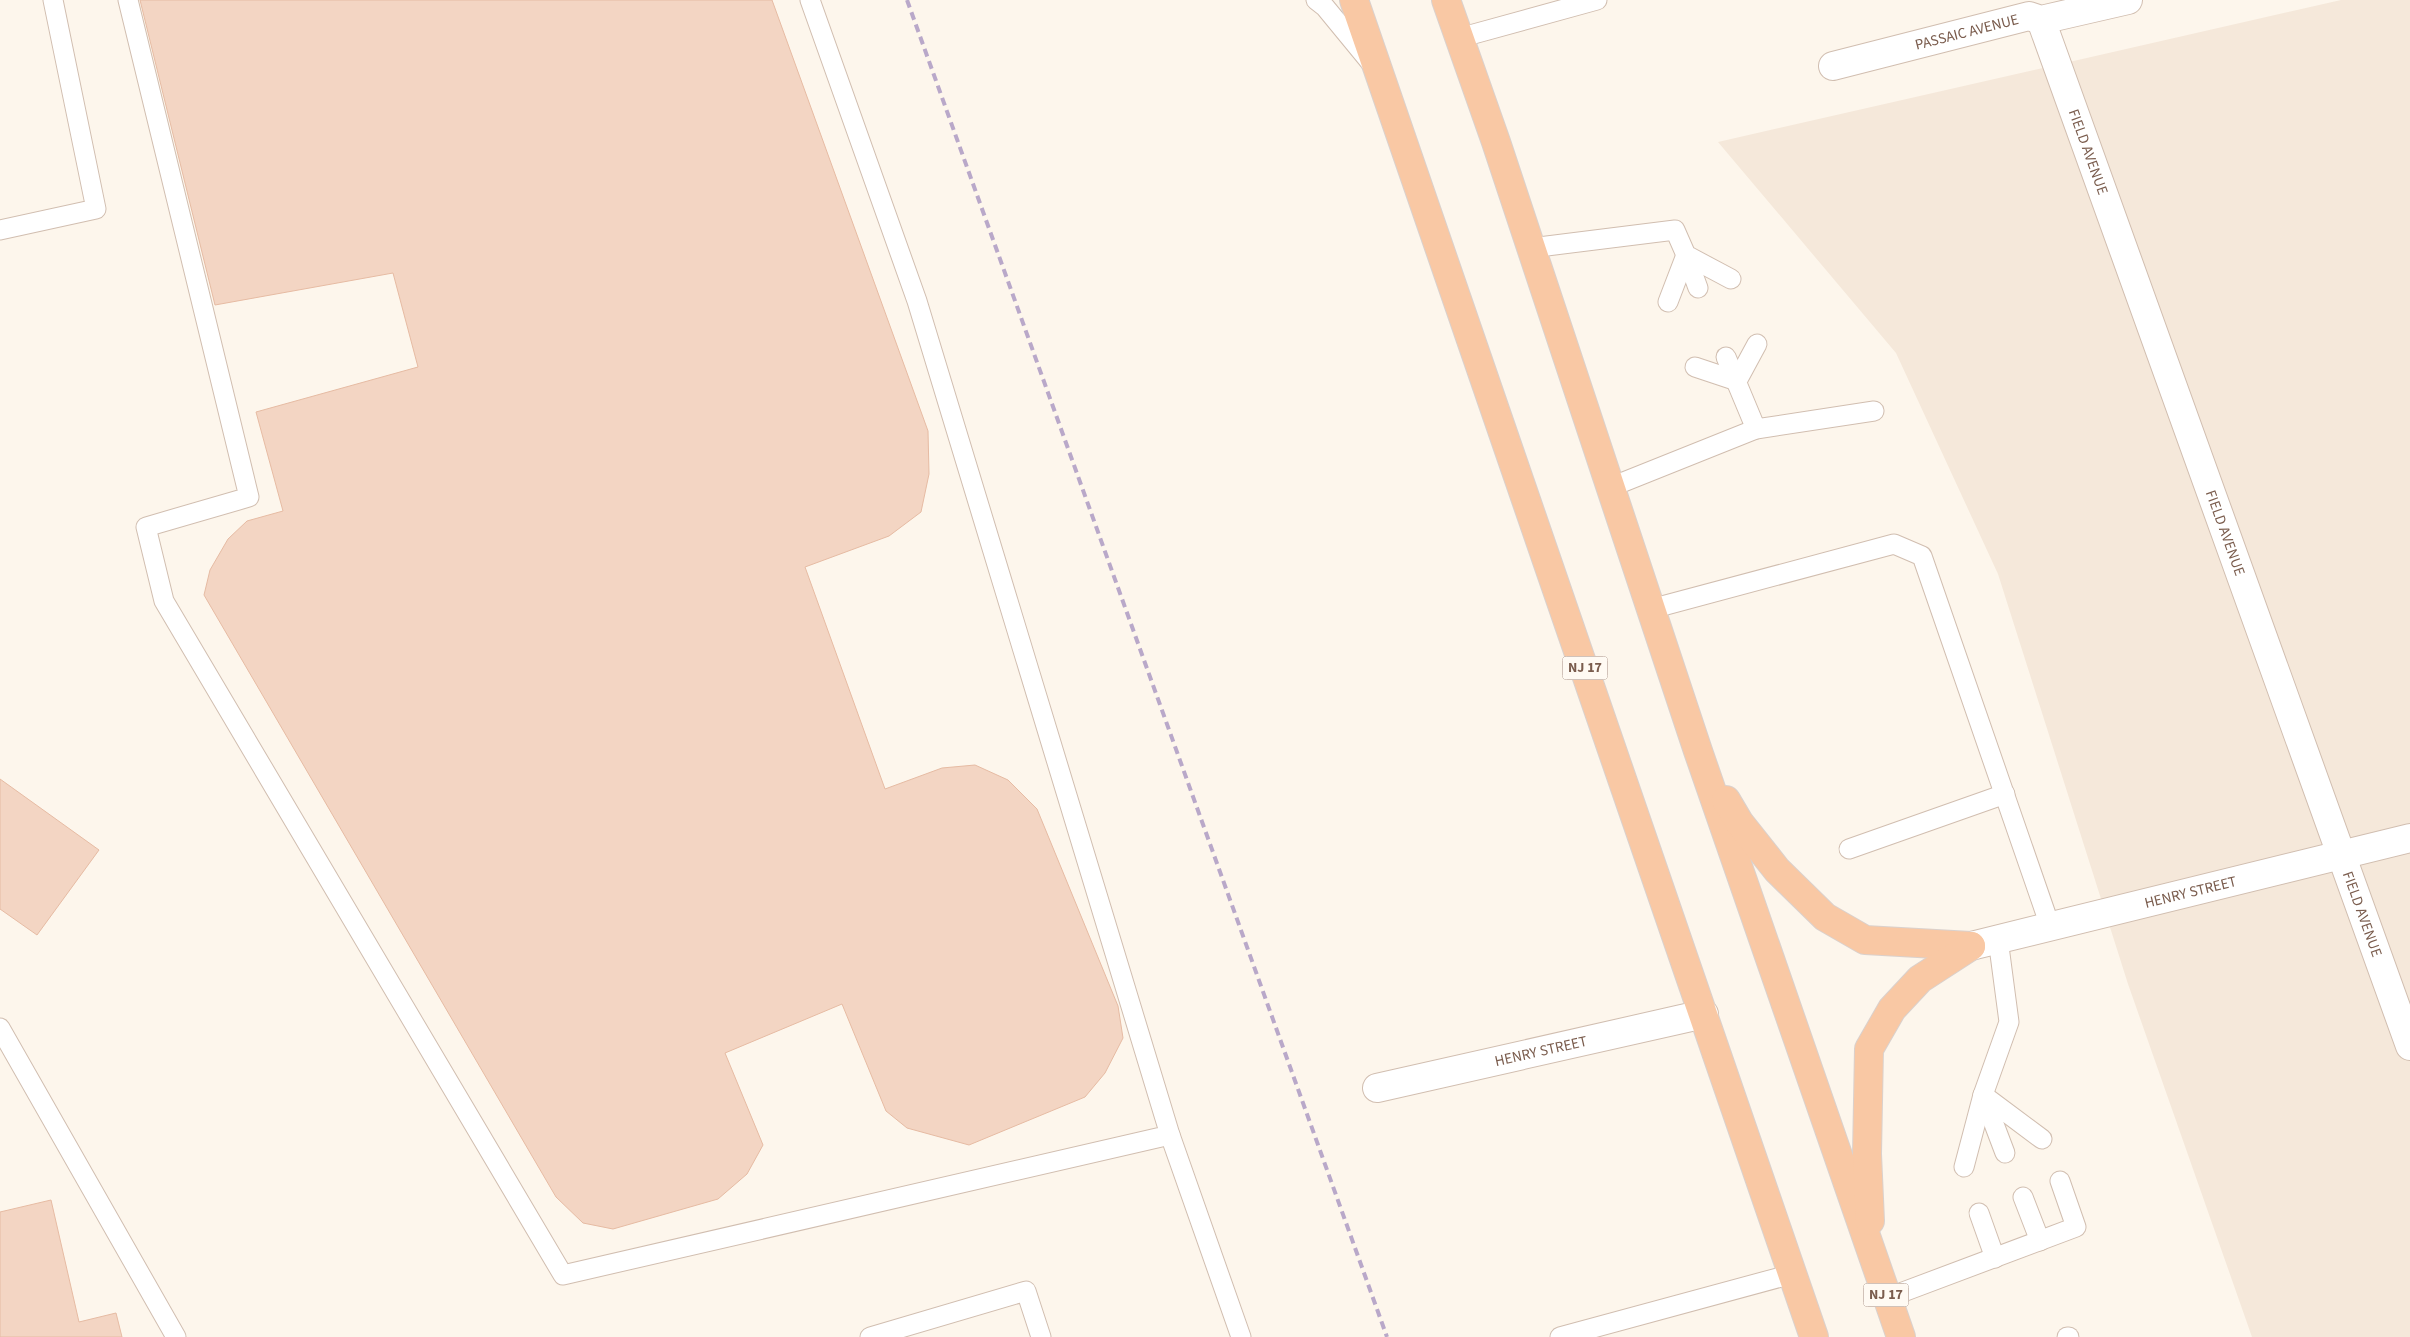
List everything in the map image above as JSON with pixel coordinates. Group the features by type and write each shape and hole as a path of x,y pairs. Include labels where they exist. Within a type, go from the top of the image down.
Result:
{"highway":[{"name":"NJ 17","path":"1354,0 1814,1337"},
{"name":"NJ 17","path":"1446,0 1531,248 1698,751 1901,1337"},
{"path":"1698,751 1740,822 1777,870 1825,917 1865,940 1971,946"},
{"path":"1872,1252 1867,1154 1870,1049 1892,1009 1920,979 1971,946"}],"street":[{"name":"PASSAIC AVENUE","path":"1833,66 2031,12 2128,0"},
{"name":"FIELD AVENUE","path":"2031,12 2410,1046"},
{"name":"HENRY STREET","path":"1971,946 2410,838"},
{"name":"HENRY STREET","path":"1376,1088 1704,1014"}],"lane":[{"path":"0,230 96,209 53,0"},
{"path":"128,0 249,497 146,528 164,601 563,1275 1170,1135"},
{"path":"810,0 917,301 1170,1135 1241,1337"},
{"path":"1316,0 1324,7 1379,74"},
{"path":"1459,38 1590,1"},
{"path":"1531,248 1675,230 1698,288"},
{"path":"1686,255 1731,279"},
{"path":"1668,302 1686,255"},
{"path":"1737,381 1757,344"},
{"path":"1726,357 1756,429"},
{"path":"1695,366 1737,381"},
{"path":"1611,487 1756,429 1874,411"},
{"path":"1651,609 1894,544 1922,556 2050,926"},
{"path":"1849,849 2005,794"},
{"path":"1964,1168 1983,1095 2009,1022 1998,939"},
{"path":"0,1028 176,1337"},
{"path":"1983,1095 2042,1139"},
{"path":"1983,1095 2005,1153"},
{"path":"1887,1298 2076,1227 2060,1181"},
{"path":"2023,1197 2040,1241"},
{"path":"1979,1213 1995,1258"},
{"path":"1560,1337 1792,1274"},
{"path":"870,1337 1026,1291 1041,1337"}],"shaded area":[{"path":"2341,0 2410,0 2410,1337 2252,1337 2128,984 1998,574 1896,353 1718,142"}],"building":[{"path":"140,0 772,0 928,431 929,474 921,512 889,536 805,567 885,789 942,768 975,765 1008,780 1037,809 1118,1006 1123,1038 1105,1073 1085,1097 969,1145 907,1128 886,1111 842,1004 725,1053 763,1145 747,1174 718,1199 613,1229 583,1223 556,1197 204,595 210,570 228,539 247,521 283,511 256,412 418,367 393,273 215,305"},
{"path":"0,779 99,850 37,935 0,909"},
{"path":"51,1200 79,1322 116,1313 122,1337 0,1337 0,1212"}],"railway":[{"path":"907,0 1387,1337"}]}
